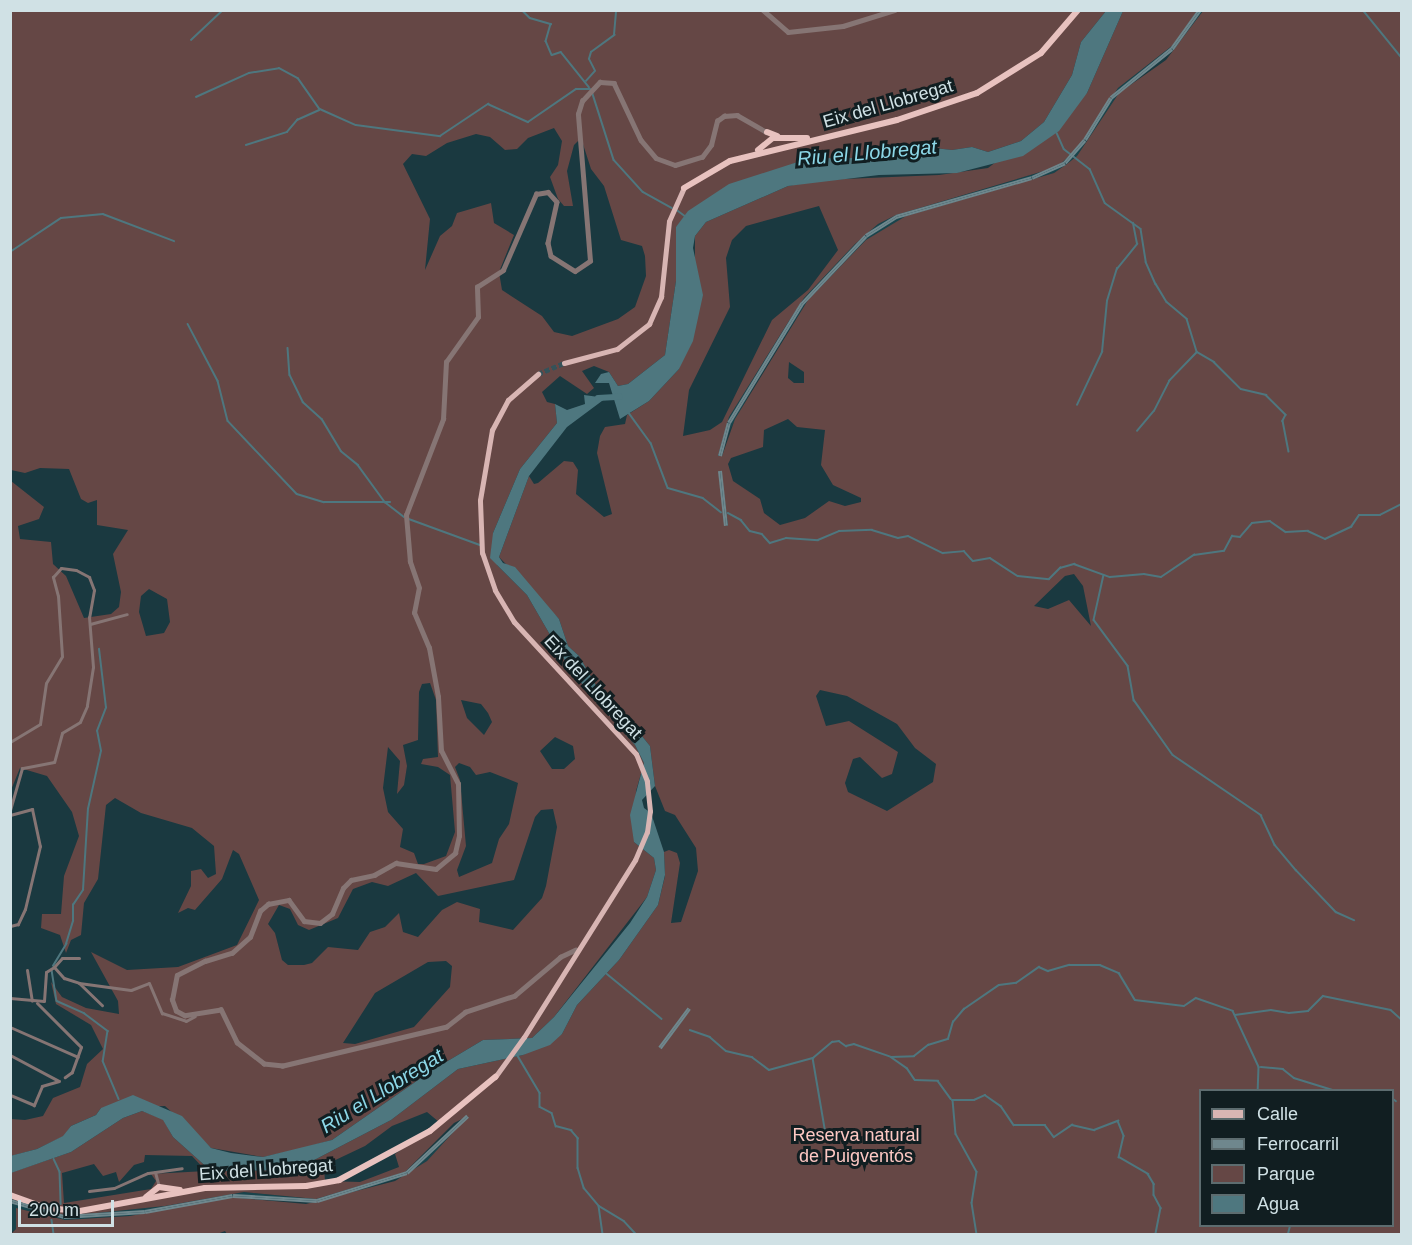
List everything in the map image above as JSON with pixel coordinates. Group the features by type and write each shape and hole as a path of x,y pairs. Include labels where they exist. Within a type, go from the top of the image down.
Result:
{"highway":[{"name":"Eix del Llobregat","path":"775,140 808,138 906,114 975,91 1038,50 1076,10"},
{"name":"Eix del Llobregat","path":"682,191 699,172 715,164 756,152 911,116 977,93 1041,53 1076,10"},
{"path":"767,132 775,140 794,145"},
{"path":"756,152 775,140"},
{"name":"Eix del Llobregat","path":"10,1193 48,1205 74,1208 218,1185 309,1183 340,1177 434,1125 496,1075"},
{"name":"Eix del Llobregat","path":"10,1193 45,1208 80,1211 205,1188 300,1186 339,1180 430,1131 496,1075"},
{"path":"146,1197 159,1187 180,1190"}],"main road":[{"name":"Eix del Llobregat","path":"564,363 618,350 649,324 661,297 669,221 682,191"},
{"name":"Eix del Llobregat","path":"496,1075 635,860 647,832 650,811 650,794 642,766 613,724 522,632 491,581 479,531 482,483 498,416 518,389 538,374"}],"street":[{"path":"763,10 788,32 843,26 895,10"},
{"path":"195,1016 183,1015 174,1008 175,978 202,962 232,953 250,938 260,911 268,904 289,900 304,921 320,923 332,914 351,880 374,875 396,863 436,869 449,861 456,850 458,787 440,748 438,697 429,648 414,613 420,588 410,562 406,518 443,419 446,362 477,319 477,287 503,270 536,194 548,192 557,202 548,246 551,256 575,271 590,261 578,114 583,100 600,82 610,81 618,87 641,140 656,158 670,165 687,164 702,157 711,145 716,123 724,116 737,115 767,132"},
{"path":"10,742 38,727 46,683 61,660 58,596 53,577 62,568 76,570 92,580 90,624 93,667 86,710 80,722 64,730 54,762 22,768 10,810"},
{"path":"90,624 127,614"},
{"path":"10,814 32,809 40,846 25,909 18,924 10,926"},
{"path":"54,967 64,978 79,983 131,990 149,982 162,1013 186,1021 214,1009 222,1011 235,1041 267,1065 305,1062 447,1027 466,1012 515,996 561,957 576,950"},
{"path":"37,1003 46,999 46,972 62,958 79,958"},
{"path":"27,970 32,1002"},
{"path":"79,983 102,1005"},
{"path":"10,998 37,1003 80,1044 72,1072 65,1077"},
{"path":"10,1027 78,1057"},
{"path":"10,1055 57,1077 58,1082 42,1086 34,1105 10,1095"},
{"path":"89,1191 114,1188 155,1172 182,1168"},
{"path":"155,1172 159,1187"}],"shaded area":[{"path":"1197,11 1203,11 1179,46 1119,93 1077,156 1067,164 1054,173 906,216 808,300 756,382 725,439 721,456 717,456 729,417 787,324 804,298 855,244 878,224 896,215 1057,167 1067,160 1118,88 1173,45"},
{"path":"719,471 721,471 728,526 725,526"},
{"path":"467,1115 469,1118 427,1161 406,1176 321,1203 247,1198 130,1216 65,1220 17,1208 16,1229 11,1232 10,1199 67,1216 165,1206 244,1192 316,1199 329,1196 405,1172"}],"green space":[{"path":"10,11 1106,11 1081,42 1072,75 1044,122 1021,141 988,152 972,147 952,150 934,148 861,158 810,158 790,165 676,227 676,281 665,355 628,384 618,386 609,372 594,366 582,371 594,388 587,394 560,376 542,392 547,402 555,404 557,423 520,469 493,533 497,565 527,595 571,671 635,745 644,763 636,791 634,842 654,858 656,870 647,897 554,1017 532,1038 483,1040 431,1071 332,1140 263,1157 211,1148 165,1106 101,1108 96,1115 71,1126 64,1136 37,1149 11,1156 11,1119 25,1120 43,1116 53,1098 80,1087 87,1064 103,1049 91,1025 56,1004 51,982 62,997 86,1008 119,1014 118,1001 91,952 127,970 178,967 237,945 259,900 239,854 233,850 222,879 195,910 188,908 178,913 191,886 191,871 201,869 208,878 216,874 214,846 192,828 141,813 115,798 106,805 98,879 84,903 81,935 71,940 66,953 60,935 41,928 42,914 61,914 64,876 79,836 72,812 47,776 20,768 11,790 11,481 44,507 39,519 18,526 20,539 51,542 53,564 66,576 84,618 111,614 119,607 121,592 113,554 128,530 97,525 97,500 88,503 81,499 69,469 40,468 25,473 11,470","holes":["554,128 562,141 558,165 550,177 558,199 564,206 573,206 567,171 574,145 581,138 591,169 604,186 621,240 642,246 645,256 646,276 635,307 618,319 572,336 554,332 542,316 502,290 499,272 514,235 494,223 491,203 457,213 452,226 440,236 425,270 430,219 403,164 412,154 426,156 447,143 476,134 490,137 505,150 517,149 528,138","149,589 167,599 170,622 164,633 146,636 139,612 141,596","430,683 436,700 438,757 423,759 421,764 438,767 450,775 455,832 446,856 424,864 418,864 414,853 400,847 403,829 388,812 383,788 388,747 400,761 397,794 404,785 407,766 403,745 418,740 419,692 422,684","461,700 481,704 488,713 492,722 484,735 467,718","555,737 573,746 575,759 564,769 552,769 540,751","459,763 470,767 476,775 490,772 518,783 509,824 499,839 492,863 459,877 457,870 466,846 460,780 455,767","553,809 557,827 546,886 542,898 513,930 479,922 480,909 457,902 442,910 418,937 403,932 399,913 385,927 370,932 358,950 328,947 312,963 304,965 288,965 282,960 275,933 268,924 279,905 290,909 298,925 309,930 338,918 353,889 372,882 388,886 416,873 438,896 514,880 535,817 541,810","446,961 452,966 450,987 414,1027 355,1044 343,1043 375,993 428,962"]},
{"name":"Reserva natural de Puigventós","path":"1123,11 1197,11 1173,45 1118,88 1079,147 1057,167 896,215 878,224 855,244 804,298 787,324 729,417 718,456 722,456 735,419 808,300 866,240 906,216 1054,173 1077,156 1119,93 1166,60 1203,11 1401,11 1401,1234 227,1234 225,1231 217,1234 11,1234 16,1229 16,1208 65,1220 130,1216 230,1197 306,1204 395,1181 427,1161 468,1116 454,1123 405,1172 316,1199 244,1192 165,1206 67,1216 11,1199 10,1173 71,1152 123,1118 142,1111 163,1119 173,1137 211,1171 295,1170 391,1120 458,1069 523,1055 562,1034 577,1005 619,960 658,905 665,876 664,852 669,850 677,853 680,863 671,923 681,922 698,871 696,848 675,815 665,811 655,786 650,746 611,698 598,689 579,656 568,646 559,619 499,557 529,476 534,484 538,483 564,461 573,462 578,470 576,494 604,517 612,514 597,453 600,436 605,427 625,424 627,415 649,401 679,369 695,261 695,236 706,222 788,186 821,180 939,175 988,168 1087,93","holes":["819,206 838,250 808,290 772,320 722,422 710,430 683,436 689,390 730,307 726,258 732,240 746,226","789,362 804,372 804,383 794,383 788,378","788,419 797,427 825,430 821,465 833,485 861,498 861,502 845,506 829,501 805,518 780,525 764,513 760,499 733,481 728,464 731,458 763,447 764,430","721,471 728,525 726,526 719,472","1074,574 1083,586 1091,626 1069,600 1048,609 1034,606 1065,576","820,690 847,696 897,724 915,748 936,764 933,782 887,811 848,792 845,783 853,759 860,757 882,778 892,774 898,752 849,721 826,726 816,696","427,1112 439,1122 395,1154 399,1167 360,1182 325,1181 324,1168 327,1164 365,1146 392,1126","145,1155 192,1156 206,1171 151,1174 156,1181 151,1189 64,1203 62,1173 94,1164 103,1176 116,1172 119,1182 134,1165 144,1162"]}],"water":[{"path":"1106,11 1123,11 1087,93 1059,131 1023,156 957,173 879,175 788,186 706,222 695,236 693,248 703,295 693,341 679,369 649,401 620,419 609,383 595,383 601,374 609,372 618,386 628,384 665,355 676,281 676,227 688,211 729,184 810,158 861,158 934,148 952,150 972,147 988,152 1021,141 1044,122 1072,75 1081,42"},
{"path":"584,395 606,398 567,427 529,476 499,557 503,563 515,567 559,619 568,646 579,656 598,689 611,698 650,746 655,786 642,800 644,808 651,813 664,852 665,875 658,905 619,960 577,1005 562,1034 550,1045 523,1055 458,1069 391,1120 295,1170 211,1171 173,1137 163,1120 142,1111 123,1118 71,1152 11,1173 10,1156 37,1149 63,1136 71,1126 96,1115 101,1108 133,1095 182,1116 211,1148 231,1153 263,1157 332,1140 431,1071 483,1040 532,1038 554,1017 630,923 647,897 656,870 654,858 634,842 630,815 644,763 635,745 571,671 527,595 490,558 493,533 520,469 557,423 555,404 567,410 585,404"}],"waterway":[{"path":"191,40 223,10"},
{"path":"522,10 530,18 551,24 546,41 552,55 561,52 589,87"},
{"path":"586,81 595,71 589,59 591,52 614,35 616,10"},
{"path":"1363,10 1402,58"},
{"path":"196,97 249,73 279,68 298,78 320,109 356,125 440,136 488,104 528,122 576,89 590,89"},
{"path":"592,91 614,160 643,192 672,208"},
{"path":"246,145 287,132 297,120 319,110"},
{"path":"1057,133 1064,149 1090,169 1105,203 1141,229 1146,262 1156,284 1167,302 1187,319 1197,352 1214,362 1241,389 1266,395 1286,415 1283,421 1289,451"},
{"path":"677,210 685,216"},
{"path":"10,252 61,218 103,214 174,241"},
{"path":"1077,405 1102,352 1107,301 1117,269 1137,244 1133,223"},
{"path":"188,324 218,381 228,421 297,494 324,502 390,502"},
{"path":"288,348 290,375 303,402 322,419 341,451 358,465 385,502 404,517"},
{"path":"1137,431 1154,411 1169,381 1197,352"},
{"name":"Riu el Llobregat","path":"598,398 620,397"},
{"path":"629,413 651,443 668,488 703,498 721,512"},
{"path":"728,513 741,520 750,531 762,534 770,543 786,538 818,540 839,531 872,530 898,538 908,536 943,553 964,551 973,561 990,558 1018,576 1049,579 1060,568 1074,564 1110,577 1144,574 1161,577 1194,555 1224,551 1232,536 1240,537 1252,523 1270,521 1286,532 1308,531 1325,539 1351,527 1359,515 1380,515 1402,504"},
{"path":"409,519 480,545"},
{"path":"1104,575 1094,620 1128,666 1134,700 1173,755 1261,815 1275,845 1296,870 1336,912 1354,920"},
{"path":"53,966 66,944 73,921 73,905 83,890 88,809 101,751 97,731 106,708 99,649"},
{"path":"891,1057 914,1056 928,1045 948,1039 953,1022 964,1009 999,985 1016,983 1039,967 1048,971 1069,965 1100,965 1119,973 1135,1000 1184,1006 1196,998 1233,1011 1259,1067 1258,1089"},
{"path":"52,970 57,1001 84,1013 108,1031 103,1061 119,1099"},
{"path":"606,973 662,1019"},
{"path":"1235,1015 1271,1010 1289,1013 1308,1011 1323,996 1391,1010 1402,1020"},
{"path":"690,1030 710,1037 726,1051 752,1057 769,1070 813,1058 832,1042 839,1041 846,1046 854,1044 891,1057 907,1068 915,1080 938,1081 951,1099"},
{"path":"518,1056 540,1093 540,1107 552,1113 556,1126 571,1130 578,1138 578,1168 584,1188 599,1206 624,1221 636,1234"},
{"path":"813,1058 827,1140"},
{"path":"1261,1067 1283,1069 1294,1078 1330,1089"},
{"path":"952,1100 974,1100 985,1095 1001,1106 1014,1125 1045,1125 1054,1137 1072,1125 1094,1130 1118,1121 1124,1136 1119,1157 1148,1174 1154,1184 1154,1195 1161,1208 1156,1234"},
{"path":"953,1100 956,1134 977,1172 972,1203 977,1234"},
{"path":"54,1159 60,1172 61,1204"},
{"path":"599,1206 603,1234"},
{"path":"52,1220 54,1234"},
{"path":"1288,1234 1290,1227"}],"tunnel":[{"path":"538,374 564,363"}],"railway":[{"path":"720,456 729,423 802,304 866,236 896,217 1032,178 1065,163 1085,140 1111,98 1172,49 1200,10"},
{"path":"720,471 726,526"},
{"path":"660,1048 689,1009"},
{"path":"10,1201 64,1217 145,1212 233,1196 317,1201 407,1173 468,1116"}]}
